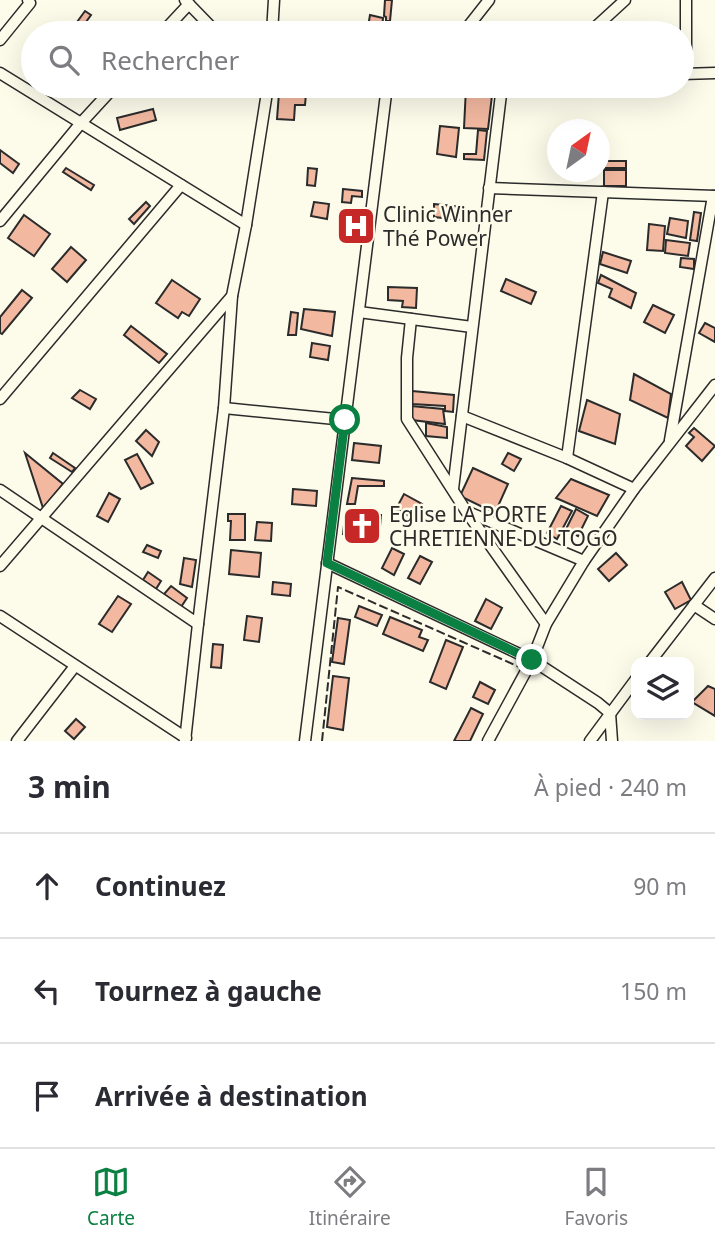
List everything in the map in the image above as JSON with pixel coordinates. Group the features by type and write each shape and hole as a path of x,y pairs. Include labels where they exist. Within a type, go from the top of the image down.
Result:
{"street":[{"path":"273,21 274,0"},
{"path":"473,21 489,0"},
{"path":"602,21 625,0"},
{"path":"685,21 686,0"},
{"path":"0,40 30,1"},
{"path":"172,21 187,2 205,21"},
{"path":"0,73 21,86"},
{"path":"694,74 715,73"},
{"path":"40,98 246,225"},
{"path":"0,221 104,98"},
{"path":"0,616 186,740 224,408 232,296 266,98"},
{"path":"305,741 386,98"},
{"path":"453,489 500,98"},
{"path":"0,400 181,185"},
{"path":"489,188 714,196 670,444"},
{"path":"567,458 603,192"},
{"path":"0,566 232,296"},
{"path":"359,312 472,327"},
{"path":"411,319 407,358 407,419 466,511 546,624"},
{"path":"488,741 532,660 546,624 584,561 715,385"},
{"path":"224,408 345,420"},
{"path":"461,416 567,458 635,489"},
{"path":"0,490 198,624"},
{"path":"466,511 584,561"},
{"path":"327,563 532,660 610,713 612,741"},
{"path":"654,657 715,578"},
{"path":"694,605 715,620"},
{"path":"17,741 75,666"},
{"path":"590,741 631,686"}],"building":[{"path":"385,0 392,0 390,21 386,21 384,16"},
{"path":"85,11 91,15 87,21 78,21"},
{"path":"370,15 383,18 383,21 369,21"},
{"path":"279,98 306,98 305,105 295,105 294,120 277,119"},
{"path":"466,98 492,98 488,129 464,128"},
{"path":"153,109 156,120 120,130 117,118"},
{"path":"440,126 459,128 456,157 437,154"},
{"path":"478,130 487,131 484,160 464,159 464,154 476,154"},
{"path":"0,150 19,164 13,173 0,163"},
{"path":"610,161 626,161 626,168 610,168"},
{"path":"66,168 94,185 91,190 63,172"},
{"path":"308,168 317,169 315,186 307,185"},
{"path":"610,170 626,170 626,186 604,186 604,182 610,182"},
{"path":"343,189 362,191 362,197 352,196 351,203 342,202"},
{"path":"146,202 150,206 134,224 129,219"},
{"path":"314,202 329,204 327,219 311,216"},
{"path":"434,204 462,207 461,220 434,217"},
{"path":"694,212 701,213 697,241 690,240"},
{"path":"24,215 50,234 34,256 8,238"},
{"path":"670,218 688,221 686,238 667,234"},
{"path":"649,224 665,226 663,251 647,250"},
{"path":"666,240 690,243 688,256 665,253"},
{"path":"71,247 86,260 67,282 52,269"},
{"path":"603,252 631,261 627,273 600,264"},
{"path":"681,258 694,259 694,269 680,267"},
{"path":"601,275 636,293 631,308 609,297 612,289 598,283"},
{"path":"506,279 536,292 531,304 501,291"},
{"path":"172,280 200,299 189,316 182,312 178,318 156,303"},
{"path":"388,287 417,288 416,308 402,307 403,301 388,300"},
{"path":"22,290 32,298 2,334 0,317"},
{"path":"653,305 674,315 665,333 644,322"},
{"path":"304,309 335,312 332,336 301,329"},
{"path":"291,312 298,313 296,335 288,335"},
{"path":"705,323 715,328 715,342 699,333"},
{"path":"131,326 167,354 159,363 124,335"},
{"path":"312,343 330,346 328,360 310,357"},
{"path":"634,374 671,394 668,418 630,400"},
{"path":"80,390 96,399 90,409 72,398"},
{"path":"412,391 454,395 453,412 445,411 445,406 412,404"},
{"path":"587,400 620,414 615,444 579,431"},
{"path":"411,406 443,409 445,424 412,420"},
{"path":"426,423 447,427 447,438 426,436"},
{"path":"694,428 715,446 702,461 686,446 694,437 689,433"},
{"path":"146,430 159,442 152,456 136,441"},
{"path":"354,443 381,446 379,463 352,460"},
{"path":"25,453 63,484 43,508"},
{"path":"53,453 75,468 72,472 50,458"},
{"path":"508,453 521,459 514,471 502,464"},
{"path":"137,454 153,483 141,489 125,460"},
{"path":"473,468 508,484 495,513 460,496"},
{"path":"352,478 384,481 384,486 358,486 355,504 347,504"},
{"path":"571,479 609,495 597,516 556,498"},
{"path":"293,489 317,491 316,506 292,504"},
{"path":"109,493 120,499 108,522 97,516"},
{"path":"404,494 422,504 415,519 396,509"},
{"path":"561,506 572,511 557,539 547,533"},
{"path":"576,509 588,516 578,536 566,529"},
{"path":"228,514 245,514 245,540 230,540 231,521 228,521"},
{"name":"Eglise LA PORTE CHRETIENNE DU TOGO","path":"363,515 381,515 379,538 343,534 345,516 362,519"},
{"path":"257,522 272,523 271,541 255,540"},
{"path":"147,545 161,551 158,558 143,552"},
{"path":"392,548 404,554 394,575 382,568"},
{"path":"231,550 261,553 259,577 229,574"},
{"path":"616,553 627,565 609,581 598,569"},
{"path":"420,556 432,562 420,584 408,578"},
{"path":"184,558 196,560 192,587 180,584"},
{"path":"148,572 161,581 156,589 143,580"},
{"path":"273,582 291,584 290,596 272,594"},
{"path":"682,582 691,600 675,609 665,592"},
{"path":"171,586 187,598 181,607 164,594"},
{"path":"118,596 131,604 112,632 99,624"},
{"path":"486,599 502,608 491,629 475,621"},
{"path":"359,606 382,615 377,626 355,617"},
{"path":"247,616 262,618 259,642 244,640"},
{"path":"390,617 422,630 419,637 428,640 423,651 383,634"},
{"path":"338,618 350,620 344,664 332,662"},
{"path":"446,640 463,647 446,689 430,682"},
{"path":"213,644 223,645 221,668 211,667"},
{"path":"333,676 349,678 343,730 327,727"},
{"path":"480,682 495,690 488,704 473,697"},
{"path":"708,686 715,689 715,716 694,703"},
{"path":"471,708 483,714 470,741 454,741"},
{"path":"76,719 85,727 74,739 65,731"}],"fence":[{"path":"322,741 338,587 524,669 523,671"}],"place":[{"name":"Clinic Winner Thé Power","path":"356,226"},
{"name":"Eglise LA PORTE CHRETIENNE DU TOGO","path":"362,526"}],"route":[{"path":"345,420 327,563 532,660"}]}
